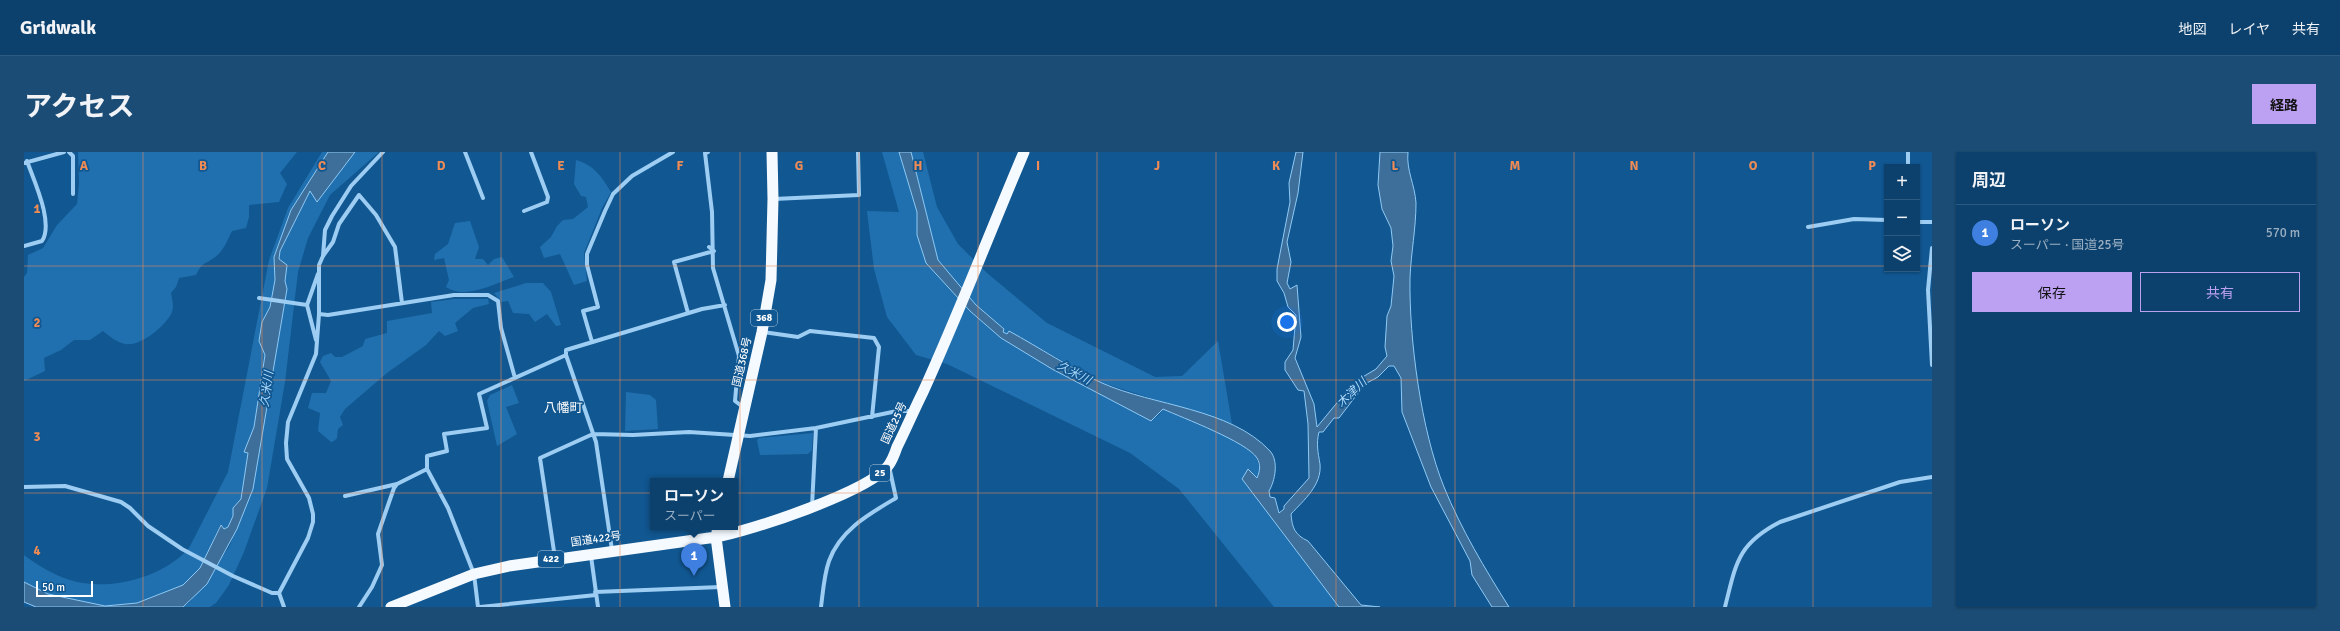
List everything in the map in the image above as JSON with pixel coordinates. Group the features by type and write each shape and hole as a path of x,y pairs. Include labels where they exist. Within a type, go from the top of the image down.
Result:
{"highway":[{"name":"国道368号","path":"729,478 762,332 771,280 773,199 772,152"},
{"name":"国道25号","path":"717,532 741,532 812,506 860,486 888,466 957,316 1024,152"},
{"name":"国道422号","path":"391,607 474,574 555,558 717,532"},
{"path":"717,532 721,587 725,607"}],"street":[{"path":"24,246 42,241 47,235 46,216 26,162 64,152"},
{"path":"69,152 73,156 73,194"},
{"path":"323,256 325,230 332,216 351,186 383,152"},
{"path":"465,152 483,198"},
{"path":"524,211 547,202 548,197 531,152"},
{"path":"592,342 583,311 598,306 589,275 587,254 605,210 613,194 632,176 673,152"},
{"path":"708,152 705,153 712,212 714,250 713,268 739,356 735,401 744,408"},
{"path":"773,199 859,195 858,152"},
{"path":"1908,152 1908,164"},
{"path":"284,607 279,593 308,538 313,514 309,498 287,459 286,443 288,422 297,398 308,378 316,354 319,314 319,265 323,256 333,242 339,224 359,195 376,215 395,247 402,302"},
{"path":"1808,227 1854,219 1884,220"},
{"path":"1920,222 1932,222"},
{"path":"709,248 714,250"},
{"path":"1932,248 1928,290 1932,366"},
{"path":"688,313 674,262 714,250"},
{"path":"317,342 307,305 319,274"},
{"path":"319,314 328,315 402,302 454,295 488,295 494,297 498,301 501,328 515,378"},
{"path":"259,298 307,305"},
{"path":"612,550 596,442 566,355 566,350 688,313 725,305"},
{"path":"762,332 798,337 810,330 874,338 880,347 872,417"},
{"path":"566,355 479,394 487,428 444,434 447,451 427,456 427,469 448,508 474,574 479,607 595,593 721,587"},
{"path":"555,558 540,458 593,434 633,435 689,432 738,435 816,428 897,411 914,411"},
{"path":"812,506 816,428"},
{"path":"821,607 829,561 839,540 849,529 865,517 896,498 888,466"},
{"path":"345,496 397,484 427,469"},
{"path":"1725,607 1736,562 1740,554 1767,529 1812,511 1900,482 1932,477"},
{"path":"359,607 372,587 382,565 378,531 397,484"},
{"path":"24,487 65,486 121,502 130,508 148,526 191,554 233,576 272,593 279,593"},
{"path":"591,553 598,607"}],"shaded area":[{"path":"78,152 297,152 280,173 287,184 279,202 249,205 249,217 246,228 232,231 220,253 201,266 196,275 179,278 176,287 171,293 173,310 169,318 158,329 145,339 131,344 119,342 103,331 90,340 74,340 61,350 44,358 45,371 24,381 24,277 27,273 28,255 43,248 57,225 77,204 79,183"},
{"path":"322,152 328,152 291,210 274,256 275,280 270,307 262,322 259,341 265,355 254,427 244,452 248,453 241,499 233,508 233,516 228,527 224,529 220,525 200,568 183,585 137,603 104,606 48,594 24,582 24,555 64,578 85,583 101,584 134,580 150,574 165,567 189,548 228,472 269,260 288,208"},
{"path":"355,152 379,152 330,195 308,238 298,272 285,382 267,488 244,552 229,585 216,603 210,607 183,607 190,602 229,547 253,489 287,289 285,281 287,265 279,259 280,251 310,190 317,202"},
{"path":"882,152 899,152 917,212 917,235 926,263 970,311 1001,338 1052,369 1151,421 1159,415 1163,409 1241,443 1256,457 1260,469 1257,479 1242,479 1339,607 1274,607 1179,489 1130,453 947,364 916,355 887,317 874,269 867,211 899,212"},
{"path":"911,152 923,152 937,207 958,244 987,273 1047,323 1155,377 1182,376 1218,341 1232,424 1103,383 1009,332 1007,334 1003,332 1004,329 976,305 938,260"},
{"path":"576,160 593,168 611,192 602,208 584,253 587,281 574,285 560,254 544,258 540,247 551,237 557,226 563,220 573,219 588,207 586,197 581,196 574,184"},
{"path":"470,221 479,247 475,259 483,259 488,265 494,259 502,257 514,277 480,290 462,292 454,291 446,287 449,280 444,258 434,260 435,254 448,244 455,223"},
{"path":"526,283 543,283 551,292 561,325 556,326 547,314 535,322 529,314 513,313 508,301 501,302 494,293"},
{"path":"454,299 488,299 489,304 473,308 455,323 458,331 445,336 439,331 426,345 387,373 345,409 340,417 343,425 338,429 337,438 334,441 331,442 318,431 320,413 308,408 312,393 326,393 331,381 320,362 323,356 331,353 335,357 342,357 363,346 365,339 387,333 387,321 432,313 431,302"},
{"path":"512,385 519,403 506,407 517,434 497,446 487,401 490,395"},
{"path":"626,392 650,395 656,400 658,429 625,431"},
{"path":"813,433 812,450 808,454 760,455 757,440 759,438"}],"water":[{"name":"久米川","path":"328,152 355,152 317,202 310,191 280,251 279,259 287,265 285,281 287,289 253,489 237,529 207,584 183,607 36,607 24,602 24,582 48,594 105,606 137,603 183,585 200,568 221,525 224,529 228,527 233,516 233,508 241,499 248,453 244,452 254,427 265,355 259,341 262,322 270,307 275,280 274,257 291,210"},
{"path":"899,152 911,152 938,260 976,305 1004,329 1003,332 1007,334 1009,331 1102,383 1123,391 1213,417 1234,425 1253,437 1273,455 1275,471 1273,482 1269,491 1270,497 1275,498 1279,513 1309,478 1308,424 1304,391 1298,390 1285,370 1285,362 1293,350 1296,315 1288,307 1284,293 1277,281 1277,269 1290,202 1289,183 1296,152 1303,152 1298,193 1287,242 1291,262 1287,283 1290,289 1297,285 1301,337 1295,358 1314,404 1317,427 1350,387 1359,384 1361,378 1376,369 1387,356 1385,347 1387,316 1391,306 1394,276 1391,261 1393,246 1391,228 1382,209 1378,185 1380,152 1408,152 1408,165 1416,203 1411,259 1410,302 1414,356 1423,412 1436,464 1451,503 1482,563 1509,607 1492,607 1472,575 1470,561 1431,487 1402,412 1401,378 1394,366 1389,366 1378,377 1365,384 1339,418 1334,418 1323,432 1319,432 1317,444 1320,472 1318,479 1311,492 1291,514 1293,527 1297,534 1308,541 1361,605 1380,607 1339,607 1242,479 1248,469 1257,478 1258,475 1260,468 1259,463 1257,458 1251,452 1228,438 1163,409 1151,421 1052,369 1001,338 970,311 926,263 917,235 917,212"}],"place":[{"name":"ローソン","path":"694,576"}],"district":[{"name":"八幡町","path":"563,408"}],"water label":[{"name":"木津川","path":"1352,393"}]}
